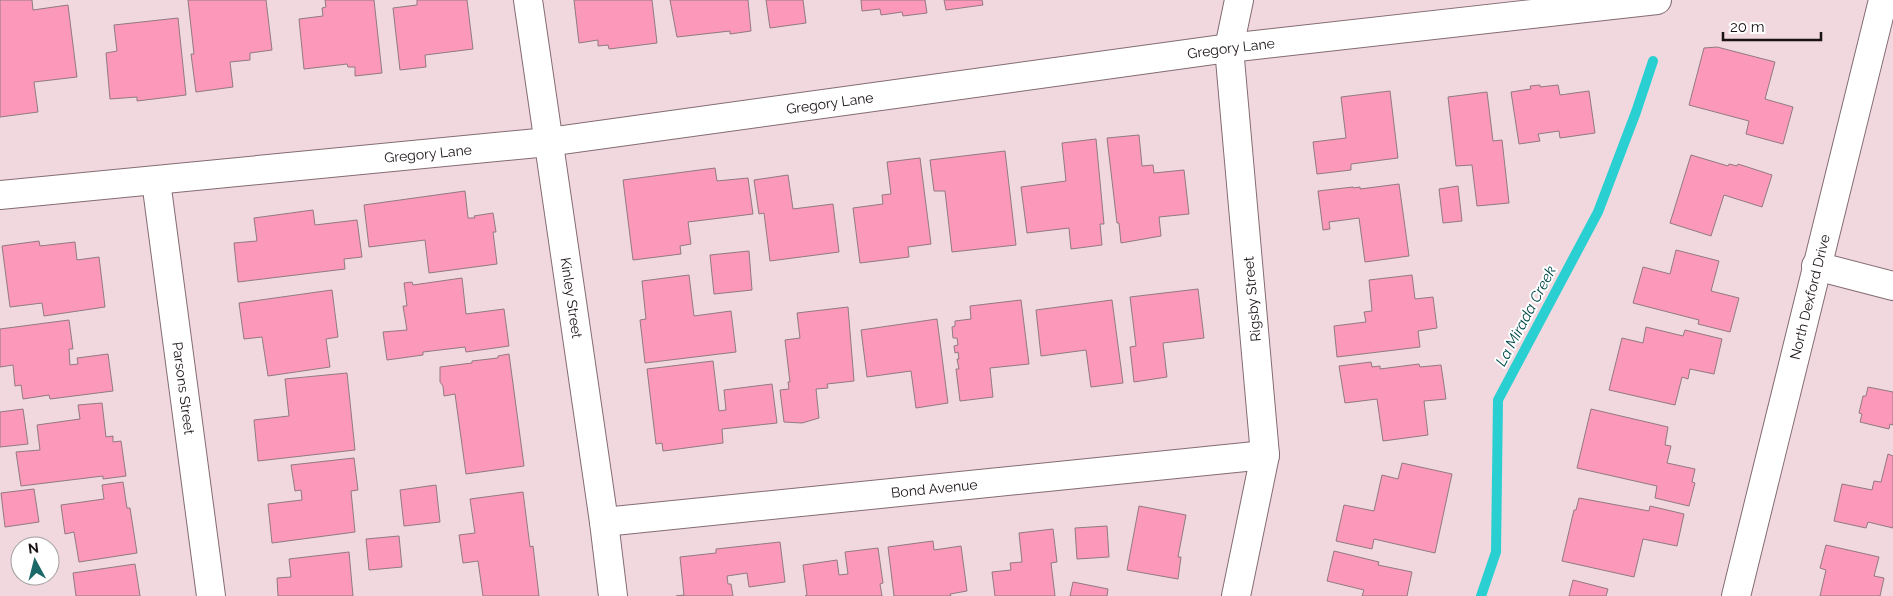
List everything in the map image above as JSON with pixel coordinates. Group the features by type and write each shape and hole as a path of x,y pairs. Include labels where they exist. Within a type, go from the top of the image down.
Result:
{"street":[{"name":"Kinley Street","path":"528,0 604,522 613,596"},
{"name":"Rigsby Street","path":"1236,596 1266,455 1229,48 1239,0"},
{"name":"Gregory Lane","path":"0,195 548,142 1229,48 1657,0"},
{"name":"North Dexford Drive","path":"1736,596 1883,0"},
{"name":"Parsons Street","path":"156,181 211,596"},
{"path":"1816,266 1893,286"},
{"name":"Bond Avenue","path":"604,522 1266,455"}],"building":[{"path":"0,0 32,0 33,10 68,5 77,77 34,82 38,112 0,117"},
{"path":"188,0 266,0 272,50 250,53 250,60 230,62 233,87 196,92 191,54 194,54"},
{"path":"325,0 374,0 382,73 355,76 355,67 348,67 347,64 304,69 299,19 323,16 322,8 326,7"},
{"path":"417,0 467,0 473,49 425,55 426,67 400,70 393,8 417,5"},
{"path":"574,0 652,0 657,43 609,49 608,45 598,46 598,40 579,43"},
{"path":"670,0 748,0 751,31 730,34 730,31 677,37"},
{"path":"766,0 803,0 806,23 770,28"},
{"path":"861,0 925,0 927,13 903,16 902,12 881,15 880,9 862,11"},
{"path":"944,0 982,0 983,5 946,10"},
{"path":"178,18 186,95 137,101 137,97 110,99 106,53 117,51 114,25"},
{"path":"1717,47 1775,62 1765,99 1793,107 1783,144 1746,134 1749,121 1689,105 1704,48"},
{"path":"1540,85 1540,87 1558,85 1560,95 1589,91 1595,133 1560,138 1559,131 1538,134 1540,141 1519,144 1511,92 1531,89 1530,86"},
{"path":"1390,91 1398,158 1351,164 1351,170 1317,174 1313,142 1346,138 1341,97"},
{"path":"1487,92 1493,141 1502,140 1509,203 1477,206 1472,165 1456,166 1448,97"},
{"path":"1139,135 1142,166 1153,165 1154,173 1184,170 1189,214 1159,217 1161,236 1121,243 1107,138"},
{"path":"1096,139 1104,224 1100,224 1102,245 1071,249 1069,228 1027,233 1021,187 1066,181 1062,143"},
{"path":"1005,151 1016,245 952,252 945,191 934,191 930,160"},
{"path":"1691,155 1728,166 1729,164 1737,166 1738,164 1772,175 1762,207 1724,195 1711,236 1670,223"},
{"path":"920,158 931,244 908,247 909,257 860,263 853,208 883,204 882,195 891,194 887,162"},
{"path":"715,168 717,181 748,178 753,214 688,222 691,244 680,246 681,254 633,260 623,180"},
{"path":"788,175 793,209 833,204 839,252 770,261 764,213 759,214 754,180"},
{"path":"1399,184 1409,256 1365,262 1359,218 1329,222 1330,229 1323,230 1318,191 1353,187 1360,187 1360,189"},
{"path":"1458,186 1462,221 1443,223 1439,189"},
{"path":"465,191 468,218 493,213 496,232 493,232 497,264 429,273 425,240 369,247 364,205"},
{"path":"313,210 315,225 357,220 362,257 344,259 345,269 238,282 234,243 257,241 254,218"},
{"path":"39,241 40,246 75,242 77,260 99,257 105,307 44,316 42,303 10,307 2,246"},
{"path":"1676,250 1719,261 1711,291 1739,298 1730,332 1698,324 1699,320 1633,303 1643,267 1670,274"},
{"path":"749,251 752,290 714,294 710,255"},
{"path":"689,275 694,316 731,311 736,352 645,363 640,320 646,319 642,281"},
{"path":"1412,275 1415,299 1433,297 1437,328 1418,331 1420,347 1337,357 1334,326 1366,322 1364,312 1372,311 1369,280"},
{"path":"462,278 466,314 504,309 509,346 466,352 465,347 423,352 423,355 387,360 383,332 407,330 403,306 407,306 404,283 412,282 413,285"},
{"path":"1198,289 1204,338 1163,343 1167,377 1134,382 1130,347 1136,346 1130,297"},
{"path":"332,290 338,337 326,339 330,367 268,376 262,337 244,339 239,303"},
{"path":"1021,300 1029,364 990,368 993,397 960,401 956,369 959,369 957,359 959,359 958,352 955,353 954,346 958,345 957,338 953,338 952,327 955,326 955,321 971,319 970,306"},
{"path":"1112,300 1123,383 1091,387 1086,350 1041,356 1036,310"},
{"path":"848,307 854,381 827,384 828,388 816,389 819,418 802,423 784,422 780,390 789,389 788,382 790,382 785,340 800,338 797,313"},
{"path":"937,319 948,403 916,408 911,371 867,377 861,330"},
{"path":"69,320 73,349 69,349 70,365 78,364 77,358 108,354 113,391 50,399 49,395 23,399 21,385 15,386 13,365 0,367 0,329"},
{"path":"1646,327 1683,336 1685,330 1722,339 1714,374 1690,369 1688,379 1682,377 1675,405 1609,390 1622,338 1643,343"},
{"path":"509,354 524,466 466,474 455,394 444,396 443,386 440,382 440,367 472,363 472,361 498,358 498,356"},
{"path":"713,361 719,411 726,410 724,390 772,384 777,423 722,429 723,443 663,451 662,443 656,444 647,369"},
{"path":"1371,362 1372,367 1380,366 1380,369 1419,364 1420,367 1441,365 1446,399 1424,401 1428,435 1383,441 1377,399 1345,403 1339,366"},
{"path":"347,373 355,450 258,461 254,420 289,416 285,379"},
{"path":"1868,387 1893,392 1893,425 1890,424 1889,429 1860,422 1862,414 1859,413 1863,396 1866,396"},
{"path":"102,403 106,437 113,436 113,442 121,441 126,476 103,479 103,476 21,486 16,452 40,450 37,425 80,419 78,405"},
{"path":"23,409 28,444 0,447 0,412"},
{"path":"1591,409 1668,427 1665,445 1671,446 1667,463 1695,469 1692,482 1695,483 1689,506 1655,498 1657,486 1577,468"},
{"path":"1888,454 1893,456 1893,528 1868,522 1866,528 1834,521 1842,484 1872,490 1874,481 1881,482"},
{"path":"354,458 358,490 351,491 355,532 272,543 268,504 302,500 301,490 295,491 291,465"},
{"path":"1402,463 1452,474 1435,553 1374,539 1372,549 1336,541 1344,505 1374,511 1382,475 1398,479"},
{"path":"123,482 127,508 130,508 137,553 79,562 74,532 65,534 61,505 104,499 102,485"},
{"path":"436,485 440,522 404,526 400,490"},
{"path":"34,489 39,522 5,527 1,493"},
{"path":"523,492 530,547 533,546 539,596 483,596 478,561 463,563 459,535 475,533 470,499"},
{"path":"1579,498 1649,511 1650,506 1684,514 1677,546 1643,539 1634,577 1562,561 1574,510 1576,510"},
{"path":"1139,506 1186,515 1178,557 1181,557 1178,579 1127,570"},
{"path":"1107,526 1109,557 1077,559 1075,528"},
{"path":"1053,529 1057,562 1051,563 1055,596 995,596 992,572 1011,570 1010,563 1022,562 1019,533"},
{"path":"399,536 402,567 369,570 366,539"},
{"path":"933,541 934,550 961,546 967,591 950,594 951,596 894,596 888,547"},
{"path":"780,542 785,582 749,587 747,573 727,576 728,584 731,584 733,596 676,596 684,595 680,557 716,553 716,549"},
{"path":"1826,545 1879,557 1874,576 1884,578 1880,596 1820,596 1826,570 1820,568"},
{"path":"878,548 883,583 880,584 882,596 805,596 807,595 803,565 837,560 839,575 848,574 845,552"},
{"path":"1334,551 1379,562 1378,565 1412,572 1407,596 1362,596 1364,590 1327,581"},
{"path":"349,552 353,596 278,596 277,578 291,577 289,559"},
{"path":"135,564 140,596 76,596 73,573"},
{"path":"1573,580 1608,589 1606,596 1569,596"},
{"path":"1073,582 1108,589 1107,596 1070,596"}],"waterway":[{"name":"La Mirada Creek","path":"1481,596 1496,552 1498,400 1598,212 1653,61"}]}
